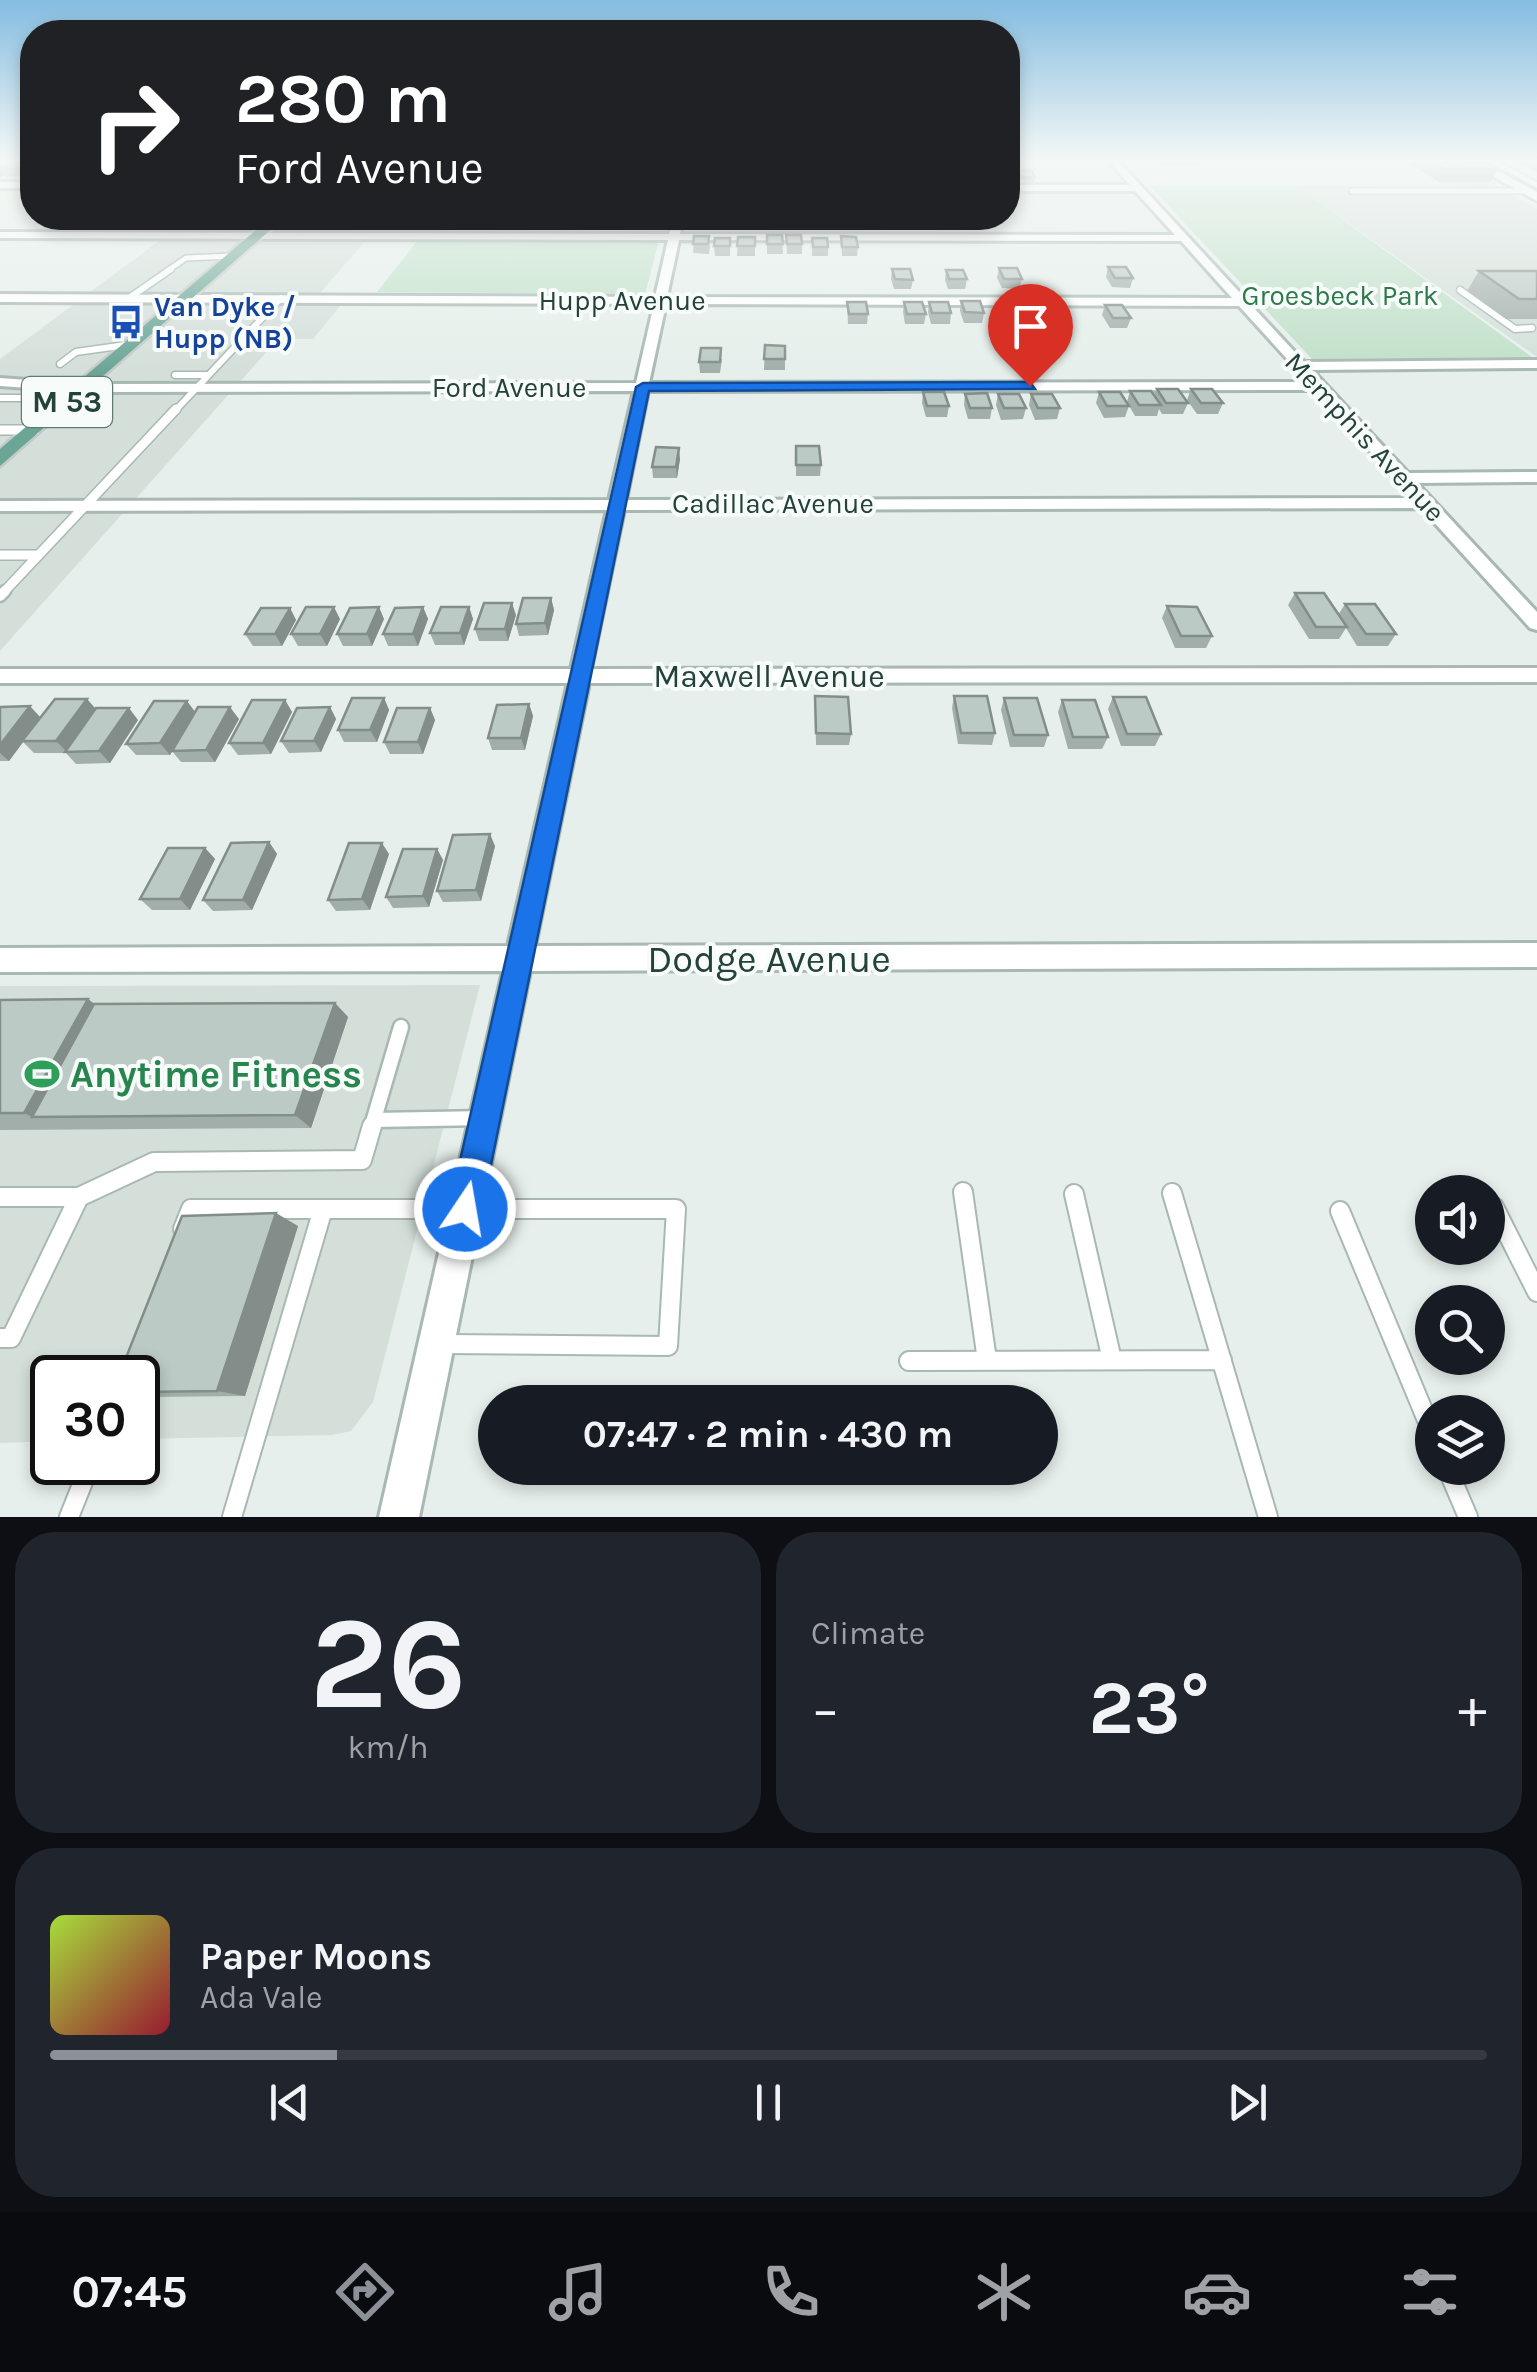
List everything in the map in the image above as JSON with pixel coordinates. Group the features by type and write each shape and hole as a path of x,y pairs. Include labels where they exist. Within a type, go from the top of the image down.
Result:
{"main road":[{"name":"M 53","path":"0,460 260,232"}],"street":[{"path":"0,235 424,232"},
{"path":"399,1517 675,232"},
{"path":"899,232 1187,238"},
{"name":"Memphis Avenue","path":"1181,232 1537,624"},
{"name":"Hupp Avenue","path":"0,298 1244,302"},
{"path":"1299,366 1537,364"},
{"name":"Ford Avenue","path":"0,382 77,393 196,388 1318,386"},
{"path":"1403,478 1537,477"},
{"name":"Cadillac Avenue","path":"0,506 1426,502"},
{"name":"Maxwell Avenue","path":"0,676 1537,675"},
{"name":"Dodge Avenue","path":"0,960 1537,955"}],"lane":[{"path":"129,298 186,258 233,256"},
{"path":"1460,290 1515,328 1535,330"},
{"path":"0,596 281,298"},
{"path":"60,364 76,352 133,344"},
{"path":"175,375 208,375"},
{"path":"0,398 77,393"},
{"path":"0,430 35,430"},
{"path":"0,555 38,555"},
{"path":"0,1197 79,1197 154,1162 362,1160 401,1027"},
{"path":"374,1120 485,1118"},
{"path":"963,1192 987,1360"},
{"path":"1172,1193 1268,1517"},
{"path":"1074,1194 1112,1360"},
{"path":"0,1338 11,1338 79,1197"},
{"path":"232,1517 323,1209"},
{"path":"178,1243 191,1210 676,1209 668,1346 438,1344"},
{"path":"1340,1211 1417,1395"},
{"path":"1505,1229 1537,1292"},
{"path":"909,1360 1222,1360"},
{"path":"69,1517 82,1485"},
{"path":"1455,1485 1468,1517"}],"shaded area":[{"path":"171,232 445,232 419,238 368,238 319,294 349,295 313,339 278,339 0,651 0,359"},
{"path":"1361,232 1537,232 1537,357"},
{"path":"480,985 373,1402 351,1431 332,1435 160,1439 160,1355 30,1355 30,1442 0,1443 0,986"}],"green space":[{"name":"Groesbeck Park","path":"1193,232 1359,232 1532,357 1312,359"},
{"path":"418,240 659,241 645,294 377,292"}],"building":[{"path":"767,235 782,235 783,244 767,244"},
{"path":"786,235 801,235 802,244 787,244"},
{"path":"694,236 709,236 708,244 693,244"},
{"path":"841,236 856,237 858,247 842,247"},
{"path":"738,237 755,237 755,246 737,246"},
{"path":"715,238 730,238 730,246 714,246"},
{"path":"812,238 827,238 828,247 813,247"},
{"path":"1108,267 1126,267 1133,278 1115,278"},
{"path":"999,268 1017,268 1022,279 1004,279"},
{"path":"892,269 910,269 913,280 895,279"},
{"path":"946,270 963,270 967,279 949,279"},
{"path":"1479,271 1537,271 1537,299 1519,299"},
{"path":"961,301 980,301 984,313 965,312"},
{"path":"847,302 866,302 868,314 849,314"},
{"path":"904,302 922,302 926,314 907,314"},
{"path":"929,302 948,302 951,313 932,313"},
{"path":"1105,305 1122,305 1131,318 1113,318"},
{"path":"765,345 785,346 785,359 764,359"},
{"path":"701,348 721,348 720,362 699,362"},
{"path":"1157,389 1178,389 1188,403 1166,403"},
{"path":"1191,389 1212,389 1223,403 1201,403"},
{"path":"1130,391 1151,391 1161,405 1139,405"},
{"path":"923,392 944,392 949,406 927,406"},
{"path":"1099,392 1120,392 1129,406 1107,406"},
{"path":"987,393 992,408 970,408 965,394"},
{"path":"998,394 1019,394 1026,408 1004,408"},
{"path":"1031,394 1052,394 1060,408 1038,408"},
{"path":"796,446 819,446 821,465 796,465"},
{"path":"656,447 679,448 676,467 652,467"},
{"path":"1295,593 1324,593 1347,627 1316,627"},
{"path":"523,598 551,598 545,623 516,624"},
{"path":"484,603 512,603 505,629 475,629"},
{"path":"1345,604 1375,604 1396,634 1366,634"},
{"path":"1167,606 1197,607 1212,636 1181,636"},
{"path":"306,607 334,607 320,634 291,634"},
{"path":"379,607 367,634 337,634 350,608"},
{"path":"423,607 413,634 383,634 395,608"},
{"path":"441,607 469,607 460,633 430,633"},
{"path":"261,608 290,608 275,634 245,634"},
{"path":"815,696 848,697 851,734 816,733"},
{"path":"954,696 987,696 995,733 961,733"},
{"path":"1113,697 1146,697 1161,734 1127,734"},
{"path":"352,698 384,698 370,730 338,730"},
{"path":"1004,698 1037,698 1048,735 1014,735"},
{"path":"55,699 87,699 56,741 22,741"},
{"path":"252,700 285,700 263,743 229,743"},
{"path":"1062,700 1095,700 1108,737 1073,737"},
{"path":"154,701 187,701 160,743 126,744"},
{"path":"529,704 521,738 488,738 497,705"},
{"path":"30,706 0,745 0,707"},
{"path":"198,707 230,707 206,750 172,751"},
{"path":"330,707 314,741 281,741 297,708"},
{"path":"96,708 129,708 99,751 65,752"},
{"path":"397,708 430,708 418,742 384,742"},
{"path":"490,834 476,890 437,891 453,835"},
{"path":"269,842 243,900 203,900 231,843"},
{"path":"349,843 382,843 362,899 328,900"},
{"path":"168,848 205,848 180,899 140,899"},
{"path":"403,849 437,849 423,896 386,897"},
{"path":"88,999 24,1113 0,1113 0,1000"},
{"path":"335,1003 295,1115 32,1117 94,1004"},
{"path":"276,1213 217,1391 160,1392 160,1355 127,1355 182,1216"}],"place":[{"name":"Van Dyke / Hupp (NB)","path":"126,322"},
{"name":"Anytime Fitness","path":"42,1074"}],"route":[{"path":"465,1209 643,387 1030,386"}]}
